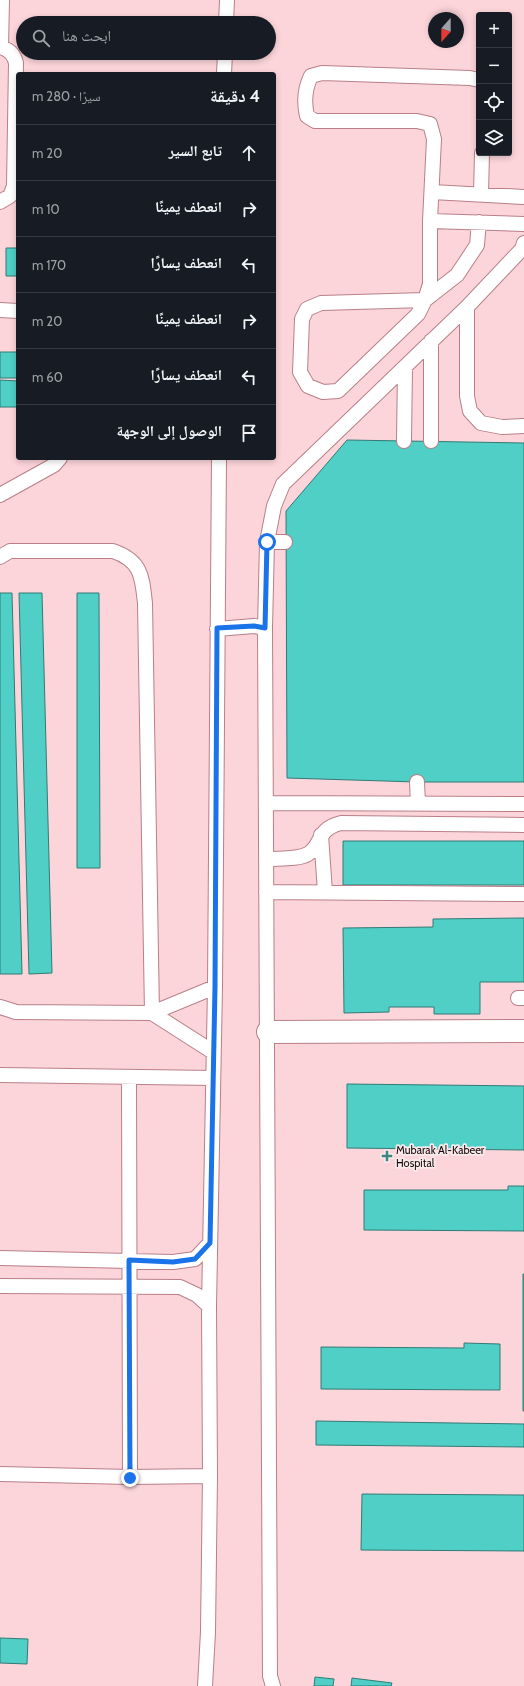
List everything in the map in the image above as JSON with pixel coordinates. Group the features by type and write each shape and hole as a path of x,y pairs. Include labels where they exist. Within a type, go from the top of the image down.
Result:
{"street":[{"path":"268,1032 524,1031"}],"lane":[{"path":"0,202 10,196 14,186 16,63 10,50 0,47 2,0"},
{"path":"226,16 227,0"},
{"path":"224,72 225,60"},
{"path":"476,79 322,73 310,76 307,84 305,108 307,116 315,121 417,121 430,124 434,140 430,221 430,284 424,300 418,314 338,391 323,392 308,386 300,372 302,319 307,309 321,302 424,300 457,275 477,245 479,222"},
{"path":"481,194 482,156"},
{"path":"432,192 524,197"},
{"path":"430,221 524,224"},
{"path":"273,1686 270,1676 265,628 267,542 274,506 283,484 467,307 523,250"},
{"path":"467,307 467,396 470,411 481,423 502,427 524,426"},
{"path":"0,310 16,311"},
{"path":"431,341 431,441"},
{"path":"404,441 405,367"},
{"path":"0,495 54,465 58,460"},
{"path":"205,1686 208,1624 210,1476 208,1306 215,987 218,460"},
{"path":"267,542 285,542"},
{"path":"0,557 10,551 113,551 127,556 141,574 145,611 152,1013"},
{"path":"217,628 254,626 265,628"},
{"path":"417,782 418,804"},
{"path":"266,803 524,804"},
{"path":"267,859 298,857 307,854 312,850 326,829 332,825 341,823 524,825"},
{"path":"321,835 325,892"},
{"path":"266,892 524,894"},
{"path":"0,1007 16,1012 152,1013 215,987"},
{"path":"152,1013 213,1052"},
{"path":"0,1075 213,1078"},
{"path":"129,1077 130,1478"},
{"path":"0,1258 173,1262 195,1259 210,1243"},
{"path":"0,1286 180,1287 197,1295 208,1306"},
{"path":"0,1474 130,1478 210,1476"}],"building":[{"path":"6,248 16,248 16,276 6,276"},
{"path":"0,352 16,352 16,378 0,378"},
{"path":"0,380 16,381 16,407 0,407"},
{"path":"347,440 524,443 524,782 417,782 287,778 286,511"},
{"path":"0,593 12,593 22,974 0,974"},
{"path":"19,593 42,593 52,973 29,974"},
{"path":"77,593 99,593 100,868 77,868"},
{"path":"343,841 524,841 524,885 343,885"},
{"path":"524,918 524,982 480,982 480,1014 434,1014 434,1007 389,1007 389,1012 344,1013 343,928 433,927 433,919"},
{"path":"347,1084 524,1086 524,1150 347,1148"},
{"path":"508,1186 524,1186 524,1231 364,1230 364,1190 508,1190"},
{"path":"524,1274 524,1411 523,1411"},
{"path":"464,1343 500,1344 500,1390 321,1389 321,1347 464,1348"},
{"path":"316,1421 524,1424 524,1447 316,1445"},
{"path":"362,1494 524,1495 524,1551 361,1550"},
{"path":"0,1638 28,1639 27,1664 0,1663"},
{"path":"315,1677 334,1679 333,1686 314,1686"},
{"path":"352,1678 392,1683 391,1686 351,1686"}],"place":[{"name":"Mubarak Al-Kabeer Hospital","path":"387,1156"}],"route":[{"path":"130,1478 129,1260 173,1262 195,1259 210,1243 215,987 217,628 254,626 265,628 267,542"}]}
